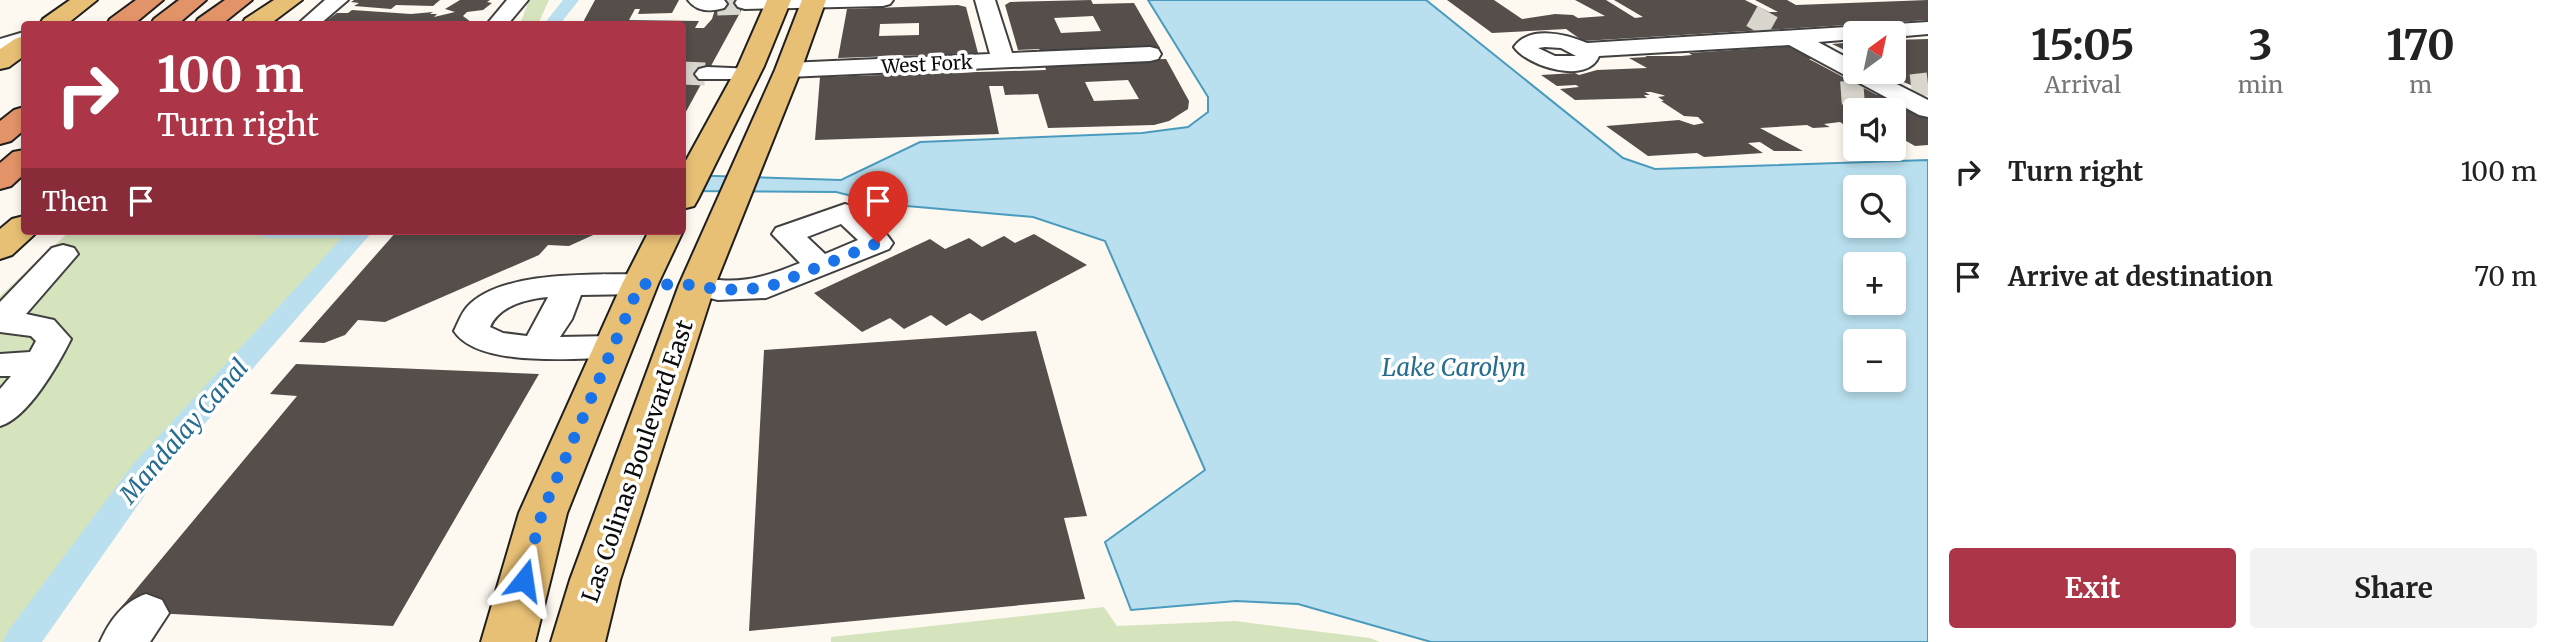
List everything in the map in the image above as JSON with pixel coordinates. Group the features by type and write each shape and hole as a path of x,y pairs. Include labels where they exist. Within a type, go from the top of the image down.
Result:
{"highway":[{"path":"123,21 151,0"},
{"path":"147,21 174,0"},
{"path":"167,21 194,0"},
{"path":"191,21 216,0"},
{"path":"211,21 240,0"},
{"path":"0,114 21,98"},
{"path":"0,135 21,118"},
{"path":"0,155 21,138"},
{"path":"0,179 21,162"}],"main road":[{"path":"56,21 85,0"},
{"path":"258,21 290,0"},
{"path":"686,191 747,74 779,1"},
{"name":"Las Colinas Boulevard East","path":"578,642 595,580 697,285 788,70 814,1"},
{"path":"0,61 21,44"},
{"path":"0,248 21,229"},
{"path":"508,642 542,513 640,284 664,235"},
{"path":"640,284 697,285"}],"street":[{"path":"313,21 338,0"},
{"path":"500,21 518,0"},
{"path":"745,4 883,0"},
{"name":"West Fork","path":"788,70 859,72 1003,61 985,0"},
{"path":"1906,30 1928,28"},
{"path":"1784,33 1843,64"},
{"path":"1583,50 1784,33 1843,33"},
{"path":"0,46 21,42"},
{"path":"1003,61 1150,54"},
{"path":"707,74 747,74"},
{"path":"1880,84 1928,110"},
{"path":"1,321 63,254"},
{"path":"697,285 718,290 766,288 819,265"},
{"path":"613,347 503,346 482,340 471,331 473,317 485,307 517,292 640,284"},
{"path":"538,345 555,319 568,288"},
{"path":"0,413 41,363 54,339 42,327 1,321"},
{"path":"0,365 41,363"}],"green space":[{"path":"529,0 549,0 539,21 521,21"},
{"path":"66,235 369,235 15,642 0,642 0,296"},
{"path":"1104,607 1117,626 1235,621 1370,638 1380,642 831,642 831,637"}],"water":[{"name":"Lake Carolyn","path":"1148,0 1426,0 1623,158 1655,169 1928,160 1928,642 1431,642 1298,604 1236,601 1131,610 1105,542 1205,470 1105,241 1033,217 884,204 836,192 686,191 686,175 841,180 920,142 1142,133 1188,127 1208,112 1208,97"}],"building":[{"path":"440,0 433,6 396,5 391,9 354,6 359,3 351,2"},
{"path":"460,0 490,0 487,2 492,3 483,10 467,12 463,16 470,21 326,21 337,13 348,13 352,10 411,14 433,12 430,14 437,14 434,17 455,12 445,9"},
{"path":"595,0 679,0 672,13 638,14 640,9 635,9 629,20 699,21 695,28 704,28 712,19 718,0 747,0 686,112 686,21 584,21"},
{"path":"1091,0 1093,4 1134,3 1160,48 1041,52 1039,49 1018,50 1005,5 1010,2","holes":["1093,16 1101,31 1061,33 1054,18"]},
{"path":"1447,0 1494,0 1522,19 1555,14 1578,18 1605,16 1575,0 1606,0 1635,18 1643,17 1614,0 1745,0 1769,12 1778,12 1755,0 1787,0 1796,5 1928,0 1928,20 1843,21 1843,25 1583,41 1566,29 1492,33"},
{"path":"958,5 966,7 978,53 838,58 847,9","holes":["919,23 919,35 879,36 880,24"]},
{"path":"1928,39 1928,92 1906,83 1906,40"},
{"path":"1843,43 1843,49 1832,44"},
{"path":"1795,46 1818,58 1809,59 1843,77 1843,84 1856,84 1877,95 1886,94 1893,98 1843,98 1843,124 1824,124 1830,127 1813,128 1807,125 1760,128 1803,151 1774,151 1760,142 1748,143 1763,153 1704,157 1697,153 1648,156 1606,126 1679,120 1694,125 1704,123 1698,117 1684,116 1661,101 1664,101 1658,97 1665,96 1663,95 1645,92 1650,95 1644,95 1647,98 1575,100 1560,89 1579,87 1557,86 1541,75 1579,75 1597,70 1647,68 1629,58 1692,55 1689,53"},
{"path":"1166,59 1189,101 1188,109 1169,121 1154,125 1048,128 1038,94 1005,95 1003,86 989,86 999,134 815,140 820,77 1046,70 1044,62","holes":["1128,80 1139,99 1094,101 1085,82"]},
{"path":"1906,105 1928,117 1928,145 1915,146 1906,141"},
{"path":"1034,234 1087,265 982,321 970,313 946,326 931,315 904,329 890,318 862,332 814,293 930,239 945,249 969,238 982,247 1004,236 1015,243"},
{"path":"393,235 593,235 569,246 548,245 539,255 385,322 358,320 345,335 324,343 299,342"},
{"path":"1036,331 1087,516 1064,518 1085,599 749,631 764,350"},
{"path":"296,364 539,374 393,626 118,611 297,396 270,394"}],"waterway":[{"name":"Mandalay Canal","path":"554,21 571,0"},
{"name":"Mandalay Canal","path":"21,642 145,471 357,235"}],"tunnel":[{"path":"717,4 745,3"},
{"path":"1752,16 1775,29"},
{"path":"686,73 707,74"},
{"path":"1911,86 1928,84"},
{"path":"1841,93 1868,91"}],"route":[{"path":"524,580 542,513 640,284 697,285 718,290 766,288 878,243"}]}
